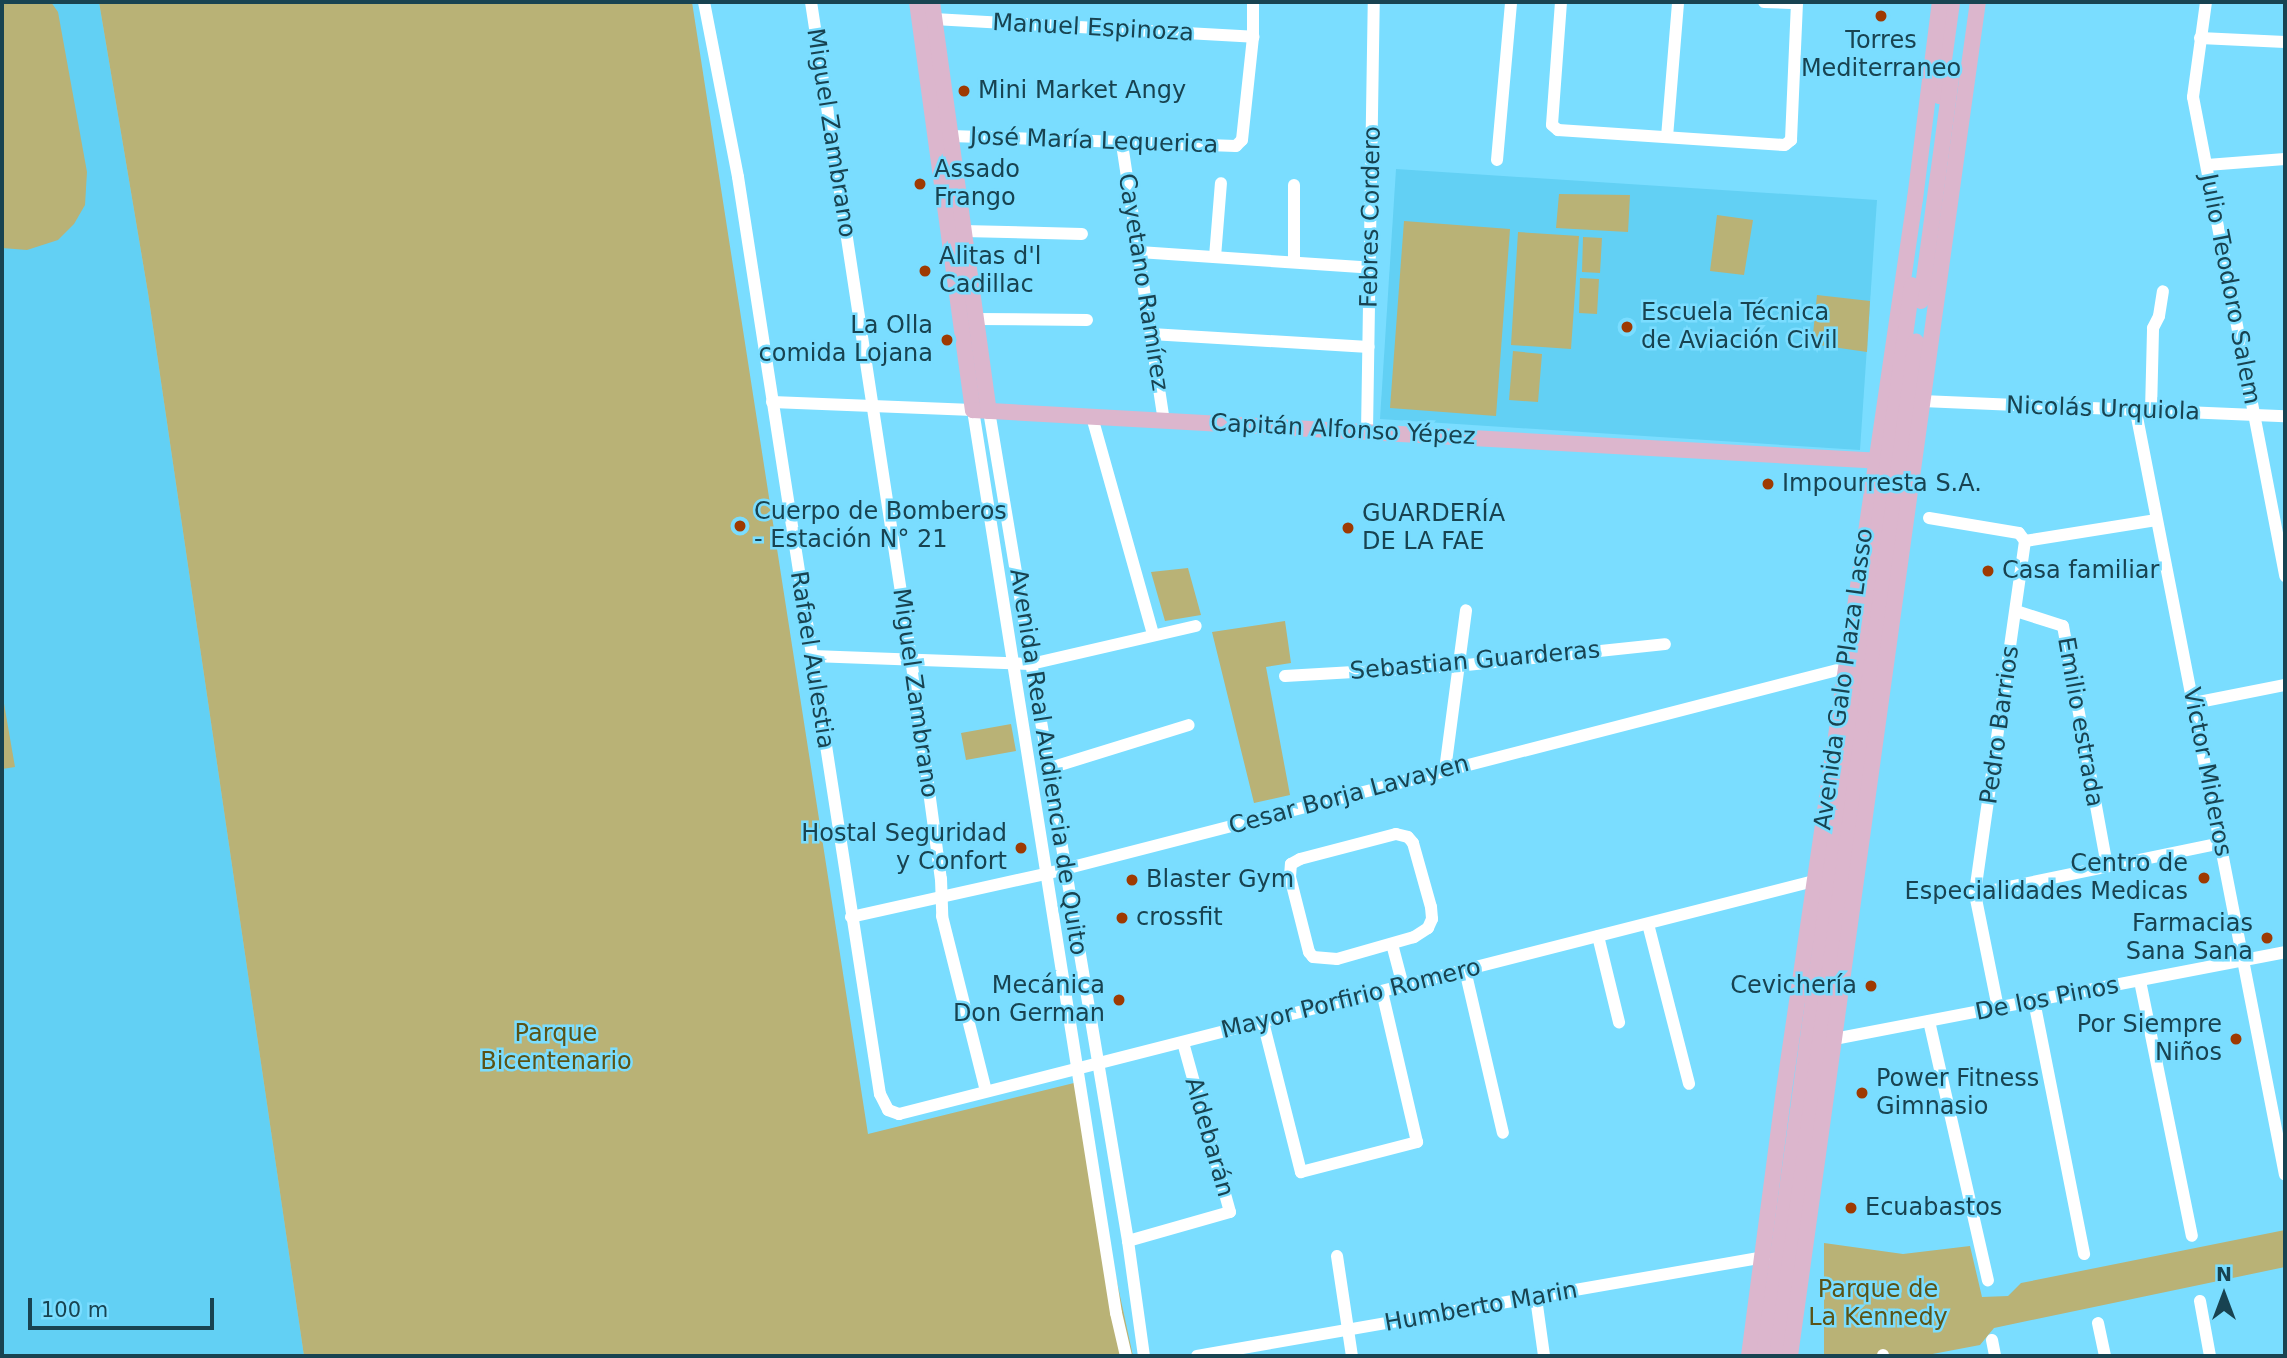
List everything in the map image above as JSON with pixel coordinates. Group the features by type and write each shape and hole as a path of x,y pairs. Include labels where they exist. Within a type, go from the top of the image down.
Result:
{"main road":[{"name":"Avenida Real Audiencia de Quito","path":"917,2 981,411"},
{"name":"Avenida Real Audiencia de Quito","path":"932,2 976,319 981,411"},
{"name":"Avenida Galo Plaza Lasso","path":"1749,1356 1845,668 1895,462 1940,2"},
{"name":"Avenida Galo Plaza Lasso","path":"1790,1356 1821,1041 1952,2"},
{"name":"Avenida Galo Plaza Lasso","path":"1777,1356 1821,1041 1895,462 1962,2"},
{"name":"Avenida Galo Plaza Lasso","path":"1895,462 1922,401 1978,2"},
{"name":"Capitán Alfonso Yépez","path":"981,411 1895,462"},
{"name":"Avenida Galo Plaza Lasso","path":"1764,1356 1821,1041"}],"street":[{"name":"Rafael Aulestia","path":"704,2 738,177 880,1094 888,1110"},
{"name":"Miguel Zambrano","path":"811,2 911,658 941,879 942,916 986,1091"},
{"path":"1253,2 1253,37"},
{"name":"Febres Cordero","path":"1367,432 1374,2"},
{"path":"1497,160 1511,2"},
{"path":"1560,2 1554,128 1789,144 1797,2 1764,2"},
{"path":"1667,136 1678,2"},
{"name":"Julio Teodoro Salem","path":"2206,2 2193,97 2285,576"},
{"name":"Manuel Espinoza","path":"934,19 1253,37"},
{"name":"José María Lequerica","path":"951,136 1236,146 1242,140 1253,37"},
{"path":"2200,38 2285,42"},
{"name":"Cayetano Ramírez","path":"1122,144 1164,421"},
{"path":"2207,165 2285,159"},
{"path":"1214,257 1220,183"},
{"path":"1294,185 1294,262"},
{"path":"963,232 1082,234"},
{"path":"1139,252 1371,268"},
{"path":"2151,411 2153,328 2159,316 2163,290"},
{"path":"976,319 1087,320"},
{"path":"1151,334 1369,347"},
{"name":"Nicolás Urquiola","path":"1922,401 2285,416"},
{"name":"Capitán Alfonso Yépez","path":"772,402 981,411"},
{"name":"Avenida Real Audiencia de Quito","path":"981,411 1050,768 1128,1241 1144,1356"},
{"name":"Avenida Real Audiencia de Quito","path":"981,411 1015,665 1116,1313 1126,1356"},
{"name":"Victor Mideros","path":"2136,411 2285,1175"},
{"path":"1092,417 1153,634"},
{"path":"1929,518 2020,533 2025,541 2156,520"},
{"name":"Pedro Barrios","path":"1998,1008 1975,894 2025,541"},
{"path":"1445,770 1466,610"},
{"name":"Emilio estrada","path":"2016,611 2063,626 2107,866"},
{"path":"811,656 1031,664 1196,626"},
{"name":"Sebastian Guarderas","path":"1285,676 1457,666 1665,644"},
{"name":"Cesar Borja Lavayen","path":"851,917 1049,873 1845,668"},
{"path":"2194,703 2285,685"},
{"path":"1050,768 1189,725"},
{"path":"1387,835 1408,837 1419,863 1432,919 1424,932 1392,944 1337,959 1313,957 1309,952 1290,877 1291,864 1300,859 1387,835"},
{"path":"1975,894 2221,843"},
{"name":"Mayor Porfirio Romero","path":"888,1110 900,1114 1814,881"},
{"path":"1648,924 1689,1084"},
{"path":"1598,936 1619,1022"},
{"path":"1392,944 1403,986"},
{"name":"De los Pinos","path":"1821,1041 2285,952"},
{"path":"1465,970 1503,1133"},
{"path":"2140,981 2192,1236"},
{"path":"1263,1022 1301,1172 1417,1142 1382,992"},
{"path":"2034,1001 2084,1254"},
{"path":"1929,1021 1988,1280"},
{"name":"Aldebarán","path":"1128,1241 1230,1212 1182,1042"},
{"path":"1337,1256 1352,1356"},
{"name":"Humberto Marin","path":"1197,1356 1764,1257"},
{"path":"1536,1298 1544,1356"},
{"path":"2200,1301 2210,1356"},
{"path":"2098,1323 2105,1356"},
{"path":"1992,1340 1995,1356"}],"shaded area":[{"path":"2,2 99,2 148,293 304,1356 2,1356"},
{"name":"Escuela Técnica de Aviación Civil","path":"1396,169 1877,200 1860,450 1380,419"}],"green space":[{"path":"2,2 51,2 58,12 87,172 85,205 74,224 58,240 27,250 2,248"},
{"name":"Parque Bicentenario","path":"99,2 692,2 868,1134 1074,1083 1133,1356 304,1356 148,293"},
{"path":"1559,194 1630,195 1628,232 1556,228"},
{"path":"1717,215 1753,220 1744,275 1710,271"},
{"path":"1404,221 1510,229 1496,416 1390,408"},
{"path":"1518,232 1579,236 1571,349 1511,345"},
{"path":"1583,237 1602,238 1600,273 1582,272"},
{"path":"1580,278 1599,279 1597,314 1579,313"},
{"path":"1817,295 1870,301 1867,352 1812,344"},
{"path":"1513,351 1542,354 1538,402 1509,400"},
{"path":"1188,568 1201,615 1165,621 1151,572"},
{"path":"1285,621 1291,663 1266,667 1290,795 1254,803 1212,632"},
{"path":"2,692 15,767 2,769"},
{"path":"1011,724 1016,751 966,760 961,733"},
{"name":"Parque de La Kennedy","path":"2285,1230 2285,1267 1994,1328 1980,1345 1922,1356 1824,1356 1824,1243 1903,1254 1970,1246 1982,1297 2008,1296 2021,1283"}],"place":[{"name":"Torres Mediterraneo","path":"1881,16"},
{"name":"Mini Market Angy","path":"964,91"},
{"name":"Assado Frango","path":"920,184"},
{"name":"Alitas d'l Cadillac","path":"925,271"},
{"name":"Escuela Técnica de Aviación Civil","path":"1627,327"},
{"name":"La Olla comida Lojana","path":"947,340"},
{"name":"Impourresta S.A.","path":"1768,484"},
{"name":"Cuerpo de Bomberos - Estación N° 21","path":"740,526"},
{"name":"GUARDERÍA DE LA FAE","path":"1348,528"},
{"name":"Casa familiar","path":"1988,571"},
{"name":"Hostal Seguridad y Confort","path":"1021,848"},
{"name":"Centro de Especialidades Medicas","path":"2204,878"},
{"name":"Blaster Gym","path":"1132,880"},
{"name":"crossfit","path":"1122,918"},
{"name":"Farmacias Sana Sana","path":"2267,938"},
{"name":"Cevichería","path":"1871,986"},
{"name":"Mecánica Don German","path":"1119,1000"},
{"name":"Por Siempre Niños","path":"2236,1039"},
{"name":"Power Fitness Gimnasio","path":"1862,1093"},
{"name":"Ecuabastos","path":"1851,1208"}]}
